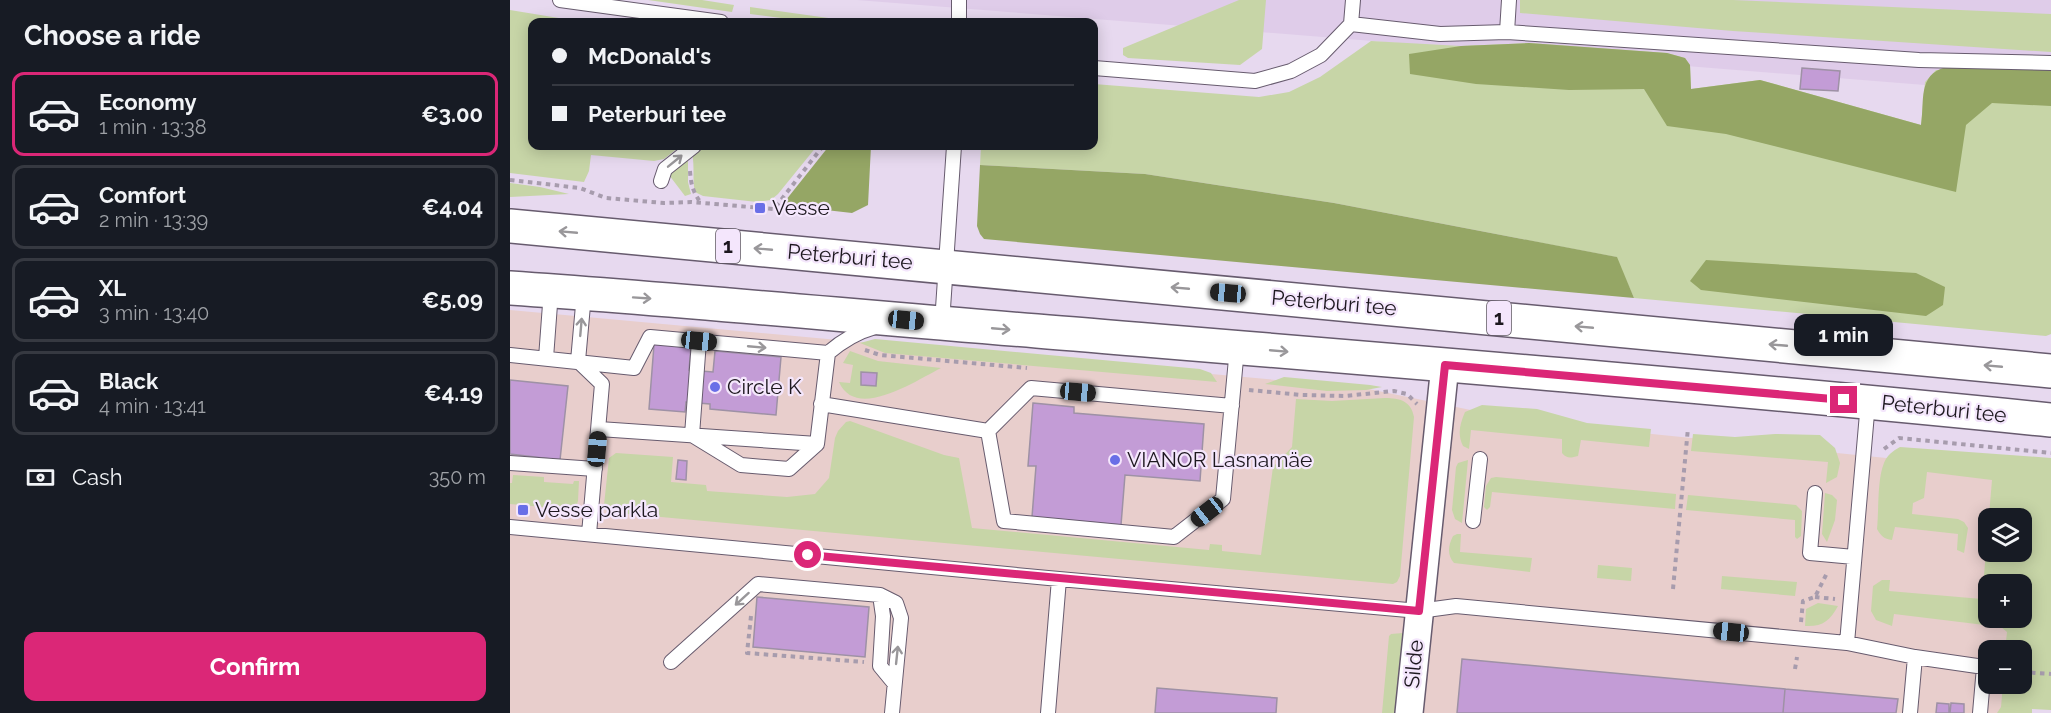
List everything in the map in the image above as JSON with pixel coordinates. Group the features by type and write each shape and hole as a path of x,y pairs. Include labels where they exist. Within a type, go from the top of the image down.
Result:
{"highway":[{"name":"Peterburi tee","path":"510,226 2051,371"},
{"name":"Peterburi tee","path":"510,288 1445,365 2051,420"}],"street":[{"name":"Silde","path":"1409,713 1445,365"}],"lane":[{"path":"560,0 691,18"},
{"path":"959,0 959,18"},
{"path":"1098,68 1255,81 1291,71 1322,55 1351,24 1353,0"},
{"path":"1507,32 1509,0"},
{"path":"1351,24 1440,33 1507,32 1919,60 2051,63"},
{"path":"661,181 665,169 689,150"},
{"path":"942,324 954,150"},
{"path":"546,358 551,291"},
{"path":"578,361 584,294"},
{"path":"692,435 741,465 789,469 817,444 828,353 840,343 862,331 906,320"},
{"path":"510,355 634,368 650,337 828,353"},
{"path":"692,435 699,341"},
{"path":"988,431 1004,521 1174,537 1223,499 1237,348"},
{"path":"578,361 602,384 589,534"},
{"path":"988,431 1031,388 1232,406"},
{"path":"1847,643 1868,402"},
{"path":"821,405 988,431"},
{"path":"599,429 817,444"},
{"path":"1473,522 1480,459"},
{"path":"510,463 595,469"},
{"path":"1815,493 1810,553 1854,557"},
{"path":"510,527 1419,611 1456,606 1847,643 1915,657 1984,667 1980,713"},
{"path":"1048,713 1059,579"},
{"path":"671,662 758,584 880,595 896,603 901,618 892,713"},
{"path":"1910,713 1915,657"}],"path":[{"path":"1674,589 1688,428"},
{"path":"1882,453 1885,447 1899,438 2051,453"},
{"path":"1795,669 1803,601 1815,597 1829,570 1831,555"},
{"path":"752,612 747,653 864,662 869,671"},
{"path":"2032,673 2051,674"}],"shaded area":[{"path":"857,0 2051,0 2051,95 1098,18"},
{"path":"510,310 1364,388 1524,421 2034,473 2030,508 1978,508 1978,562 2024,562 2023,574 1978,574 1978,628 2019,628 2018,640 1978,640 1978,694 2013,694 2011,713 510,713"}],"green space":[{"path":"648,0 702,0 734,5 732,12"},
{"path":"1239,0 1266,0 1262,49 1240,65 1128,58 1123,55 1123,48"},
{"path":"1520,0 1733,0 2051,14 2051,52 1733,31 1520,13"},
{"path":"750,7 828,18 781,18 750,14"},
{"path":"510,10 559,18 528,18 528,150 675,150 664,159 654,161 591,155 589,171 584,182 510,173"},
{"path":"1371,41 1461,46 1529,43 1667,53 1685,58 1690,65 1691,89 1760,80 1921,125 1925,82 1936,70 2051,70 2051,334 2046,336 1634,298 1616,257 1334,203 1145,174 980,165 981,150 1098,150 1098,84 1259,97 1289,92 1320,77"},
{"path":"1529,43 1667,53 1685,58 1690,65 1691,89 1760,80 1921,125 1926,83 1937,71 1946,67 2038,68 2051,70 2051,106 1992,103 1966,125 1956,192 1726,134 1667,126 1644,89 1569,90 1476,84 1410,74 1409,54 1461,46"},
{"path":"697,150 814,150 778,194 771,200 757,202 703,196 695,192 692,153"},
{"path":"826,150 871,150 868,205 852,213 782,205"},
{"path":"686,158 688,159 688,182 691,194 685,196 669,175"},
{"path":"980,165 1145,174 1334,203 1617,257 1634,298 984,239 977,226"},
{"path":"510,183 540,187 569,194 510,197"},
{"path":"1706,260 1916,273 1945,287 1943,305 1926,316 1701,290 1690,281"},
{"path":"875,339 1200,369 1211,373 1217,382 885,353 860,343"},
{"path":"850,351 878,361 941,368 887,394 872,398 858,398 847,393 839,382 850,383 853,365 843,363"},
{"path":"1284,377 1382,387 1366,390 1327,391 1265,384"},
{"path":"1385,398 1404,401 1410,407 1414,417 1400,576 1393,584 607,512 604,505 609,458 616,453 673,457 671,482 706,485 707,491 787,497 815,494 829,478 838,431 850,421 944,455 959,458 972,528 1209,550 1210,544 1222,545 1222,551 1261,555 1273,467 1292,447 1296,399 1332,401"},
{"path":"1482,405 1537,409 1587,423 1651,429 1649,447 1581,440 1578,456 1569,458 1562,453 1562,439 1471,430 1469,449 1461,442 1462,421 1465,412"},
{"path":"1693,434 1735,437 1775,434 1820,435 1835,448 1840,463 1837,477 1826,483 1828,462 1691,451"},
{"path":"1900,447 2051,458 2051,710 2032,709 2032,713 1997,713 2001,707 2002,694 2032,694 2032,640 2006,640 2007,632 2002,628 2032,628 2032,574 1984,574 1985,562 2032,562 2032,508 1990,508 1992,480 1927,472 1924,498 1913,503 1912,514 1958,519 1964,522 1968,528 1964,553 1957,550 1958,534 1895,527 1892,540 1887,539 1877,529 1880,478 1885,460"},
{"path":"1468,460 1462,523 1455,519 1452,510 1456,467 1458,463"},
{"path":"513,475 544,477 544,482 573,484 574,481 579,481 575,510 510,504 510,483 512,483"},
{"path":"1491,478 1676,494 1675,509 1492,492 1490,507 1487,510 1484,507 1486,486"},
{"path":"1825,493 1837,500 1835,520 1827,542 1822,534"},
{"path":"1688,495 1796,505 1802,511 1801,536 1797,539 1795,537 1795,520 1686,510"},
{"path":"1461,534 1460,552 1532,558 1530,572 1454,563 1449,554 1449,547 1453,536"},
{"path":"1598,565 1632,568 1631,581 1597,578"},
{"path":"1722,576 1797,582 1795,596 1721,589"},
{"path":"1882,580 1890,580 1889,591 1978,599 1978,624 1894,614 1892,626 1876,620 1871,611 1873,586"},
{"path":"1818,603 1838,606 1825,622 1805,626 1806,609"},
{"path":"1403,633 1398,713 1382,713 1389,636"}],"building":[{"path":"1802,68 1840,71 1838,91 1800,89"},
{"name":"Circle K","path":"655,332 692,335 689,370 713,372 715,351 781,357 776,415 710,409 710,404 686,402 685,412 649,409"},
{"path":"861,372 877,373 876,386 861,385"},
{"path":"510,380 568,386 560,460 510,454"},
{"name":"VIANOR Lasnamäe","path":"1033,403 1074,407 1074,413 1204,424 1200,481 1125,475 1121,525 1032,517 1036,466 1028,466"},
{"path":"678,460 687,461 686,480 676,479"},
{"path":"757,597 869,607 865,657 753,647"},
{"path":"1462,659 1785,689 1783,713 1457,713"},
{"path":"1157,688 1277,698 1276,713 1155,713"},
{"path":"1785,689 1898,699 1896,713 1783,713"},
{"path":"1937,703 1949,704 1949,713 1936,713"},
{"path":"1951,703 1964,704 1964,713 1950,713"}],"place":[{"name":"Vesse","path":"760,208"},
{"name":"Circle K","path":"715,387"},
{"name":"VIANOR Lasnamäe","path":"1115,460"},
{"name":"Vesse parkla","path":"523,510"}],"route":[{"path":"808,555 1419,611 1445,365 1844,400"}]}
